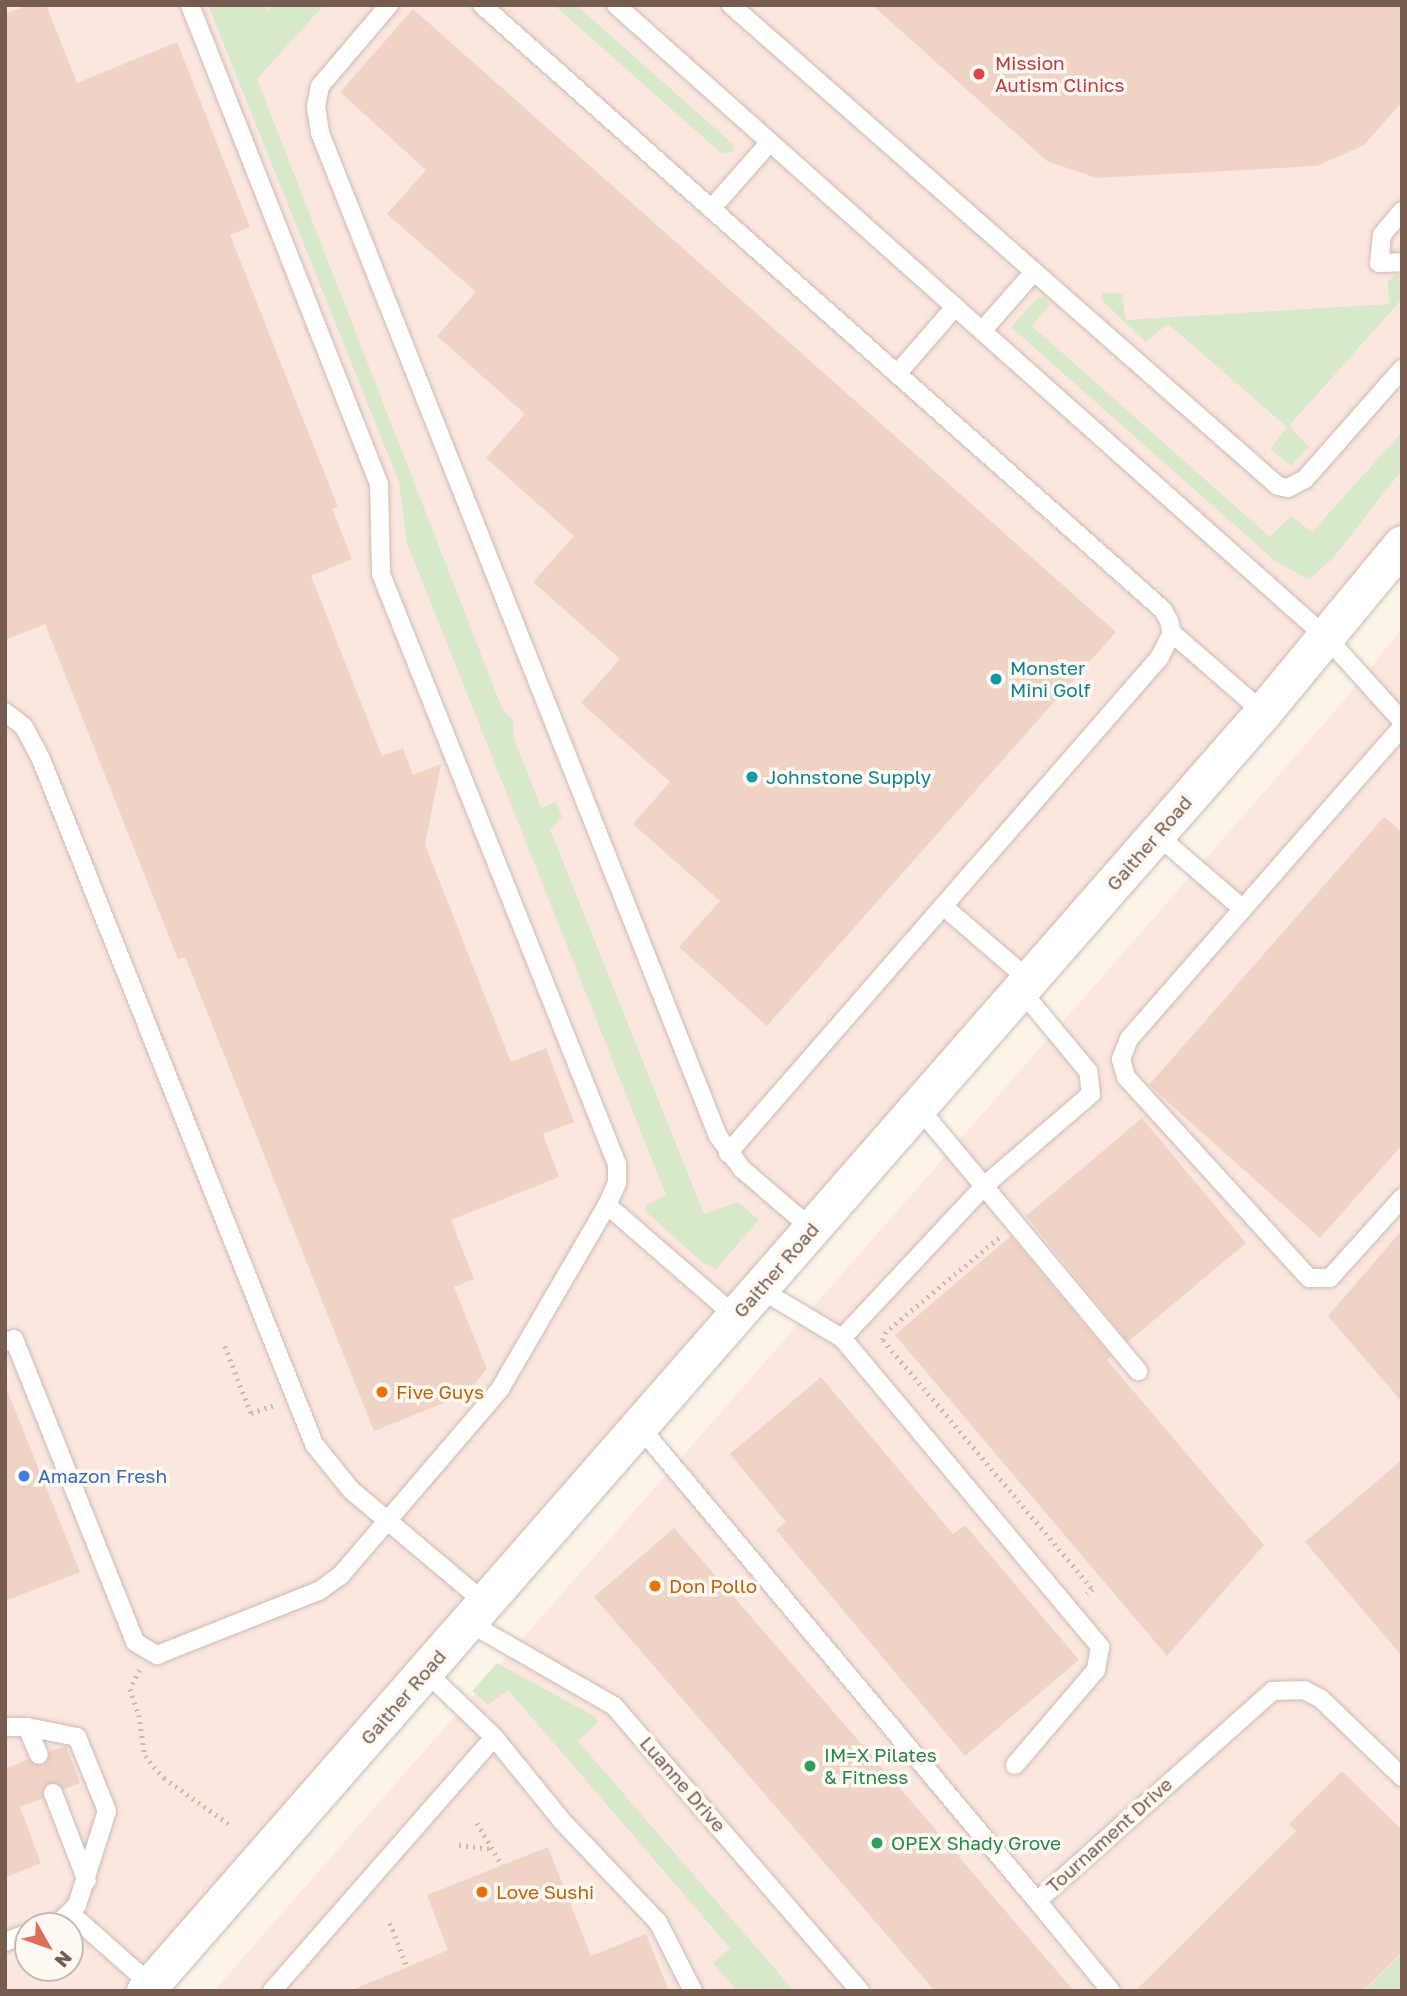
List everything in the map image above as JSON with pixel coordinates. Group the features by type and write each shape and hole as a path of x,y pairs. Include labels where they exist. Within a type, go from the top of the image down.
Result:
{"street":[{"name":"Gaither Road","path":"148,1988 1397,560"}],"lane":[{"path":"5,1342 14,1339 135,1642 149,1654 165,1654 318,1591 340,1576 500,1389 618,1183 617,1164 381,573 379,484 190,5"},
{"path":"389,5 320,86 316,107 320,133 728,1153 812,1229"},
{"path":"482,5 1163,610 1172,633 1263,712"},
{"path":"731,5 1278,486 1287,488 1305,479 1402,369"},
{"path":"628,8 770,142 1326,638 1402,721"},
{"path":"711,209 770,142"},
{"path":"1402,211 1382,235 1379,263 1402,262"},
{"path":"982,331 1033,273"},
{"path":"897,374 955,307"},
{"path":"728,1153 1160,657 1172,633"},
{"name":"Luanne Drive","path":"5,712 24,726 41,759 314,1444 340,1480 387,1521 477,1613 624,1716 860,1991"},
{"path":"1402,727 1129,1039 1121,1059 1126,1077 1309,1278 1330,1278 1402,1198"},
{"path":"1156,834 1243,909"},
{"path":"842,1338 984,1186 1086,1101 1093,1086 1088,1071 1025,985 943,905"},
{"path":"918,1107 1138,1371"},
{"path":"607,1205 735,1316"},
{"path":"760,1289 842,1338 1100,1647 1100,1662 1015,1765"},
{"name":"Tournament Drive","path":"639,1426 1037,1901 1273,1690 1304,1690 1320,1699 1402,1777"},
{"path":"426,1672 494,1737 562,1821 665,1931 693,1991"},
{"path":"5,1727 69,1732 83,1744 108,1815 87,1881 72,1912"},
{"path":"27,1727 38,1755"},
{"path":"272,1991 494,1737"},
{"path":"53,1793 87,1881"},
{"path":"1037,1901 1111,1991"},
{"path":"84,1926 148,1988"}],"path":[{"path":"1016,1224 886,1332 883,1340 1093,1589 1069,1609"},
{"path":"149,1654 130,1689 139,1715 145,1756 164,1778 229,1824"},
{"path":"477,1823 502,1865"},
{"path":"458,1845 493,1849"},
{"path":"390,1923 407,1967"}],"shaded area":[{"path":"5,5 1402,5 1402,532 139,1991 5,1991"},
{"path":"1402,628 1402,1991 214,1991 1348,696"}],"green space":[{"path":"208,5 265,5 267,10 274,5 324,5 257,79 502,708 513,721 514,738 541,808 556,802 562,817 550,829 704,1214 738,1202 759,1220 716,1269 703,1263 645,1211 646,1205 666,1195 407,543 399,482"},
{"path":"554,5 576,5 733,144 733,151 722,154"},
{"path":"1396,274 1402,276 1402,299 1289,426 1309,447 1291,466 1270,449 1287,427 1168,324 1145,342 1100,298 1103,293 1122,294 1126,320 1389,304 1388,281"},
{"path":"1046,297 1049,306 1032,326 1270,537 1291,516 1312,532 1402,432 1402,470 1334,557 1310,579 1304,577 1275,561 1011,327 1037,298"},
{"path":"497,1663 596,1717 598,1722 578,1741 794,1991 737,1991 713,1963 730,1948 508,1690 488,1705 472,1691"},
{"path":"1402,1953 1402,1991 1364,1991"}],"building":[{"path":"28,5 46,5 77,83 177,42 250,227 230,235 338,507 332,509 352,559 311,576 382,756 403,748 413,775 441,764 425,845 511,1062 546,1048 574,1122 543,1134 559,1177 451,1220 474,1279 454,1287 487,1369 466,1394 374,1431 185,957 178,959 45,624 5,640 5,14"},
{"path":"872,5 1402,5 1402,102 1364,145 1317,166 1096,178 1047,161"},
{"path":"413,9 1116,632 767,1026 679,947 720,901 633,824 670,782 581,703 620,659 533,582 574,536 486,458 525,414 437,336 476,292 387,214 426,170 340,92"},
{"path":"1384,817 1402,832 1402,1145 1320,1238 1149,1085"},
{"path":"1142,1118 1246,1243 1128,1342 1026,1216"},
{"path":"1402,1230 1402,1402 1328,1316"},
{"path":"1011,1236 1111,1356 1107,1360 1264,1545 1167,1656 895,1335"},
{"path":"821,1377 953,1534 965,1525 1079,1660 965,1756 776,1530 786,1522 730,1454"},
{"name":"Amazon Fresh","path":"5,1385 80,1572 5,1601"},
{"path":"1402,1460 1402,1656 1305,1542"},
{"path":"674,1528 1074,1991 935,1991 594,1597"},
{"path":"66,1746 80,1783 64,1789 48,1783 43,1798 20,1807 41,1863 5,1878 5,1769 28,1759 43,1766 50,1751"},
{"path":"1342,1771 1402,1830 1402,1952 1363,1991 1135,1991 1296,1831 1289,1824"},
{"path":"548,1847 591,1956 646,1934 669,1991 350,1991 448,1950 427,1895"}],"place":[{"name":"Mission Autism Clinics","path":"979,74"},
{"name":"Monster Mini Golf","path":"996,679"},
{"name":"Johnstone Supply","path":"752,777"},
{"name":"Five Guys","path":"382,1392"},
{"name":"Amazon Fresh","path":"24,1476"},
{"name":"Don Pollo","path":"655,1586"},
{"name":"IM=X Pilates & Fitness","path":"810,1766"},
{"name":"OPEX Shady Grove","path":"877,1843"},
{"name":"Love Sushi","path":"482,1892"}]}
